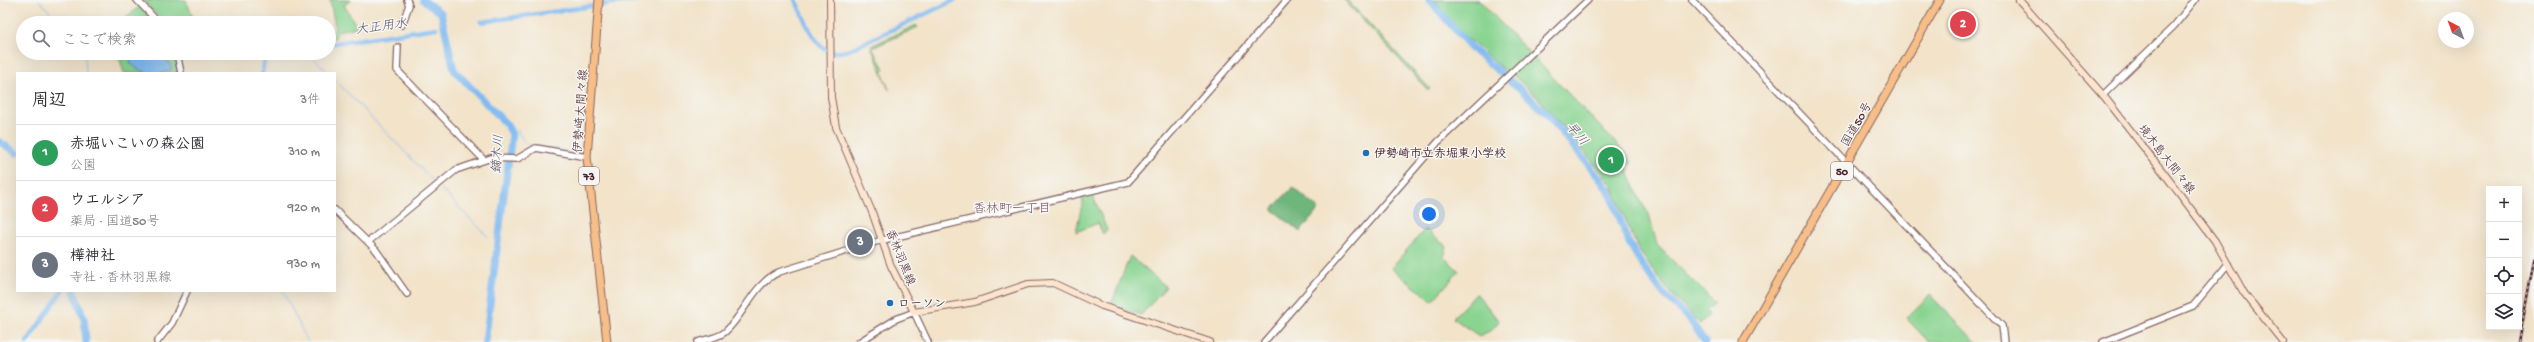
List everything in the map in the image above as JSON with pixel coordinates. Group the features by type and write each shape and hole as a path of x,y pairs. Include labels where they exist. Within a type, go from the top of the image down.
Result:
{"main road":[{"name":"香林羽黒線","path":"830,0 831,97 836,127 895,275 914,312"},
{"name":"国道50号","path":"1744,342 1940,0"},
{"name":"境木島大間々線","path":"2019,0 2103,95 2210,234 2244,293 2283,342"},
{"name":"伊勢崎大間々線","path":"599,1 587,157 607,342"},
{"path":"914,312 975,302 1028,284 1053,283 1102,306 1210,342"}],"street":[{"path":"137,0 152,16"},
{"path":"402,25 409,5 407,0"},
{"path":"698,342 725,332 768,277 842,251 1128,182 1287,0"},
{"path":"1264,342 1438,142 1588,0"},
{"path":"1692,0 2002,326 2004,342"},
{"path":"2103,95 2174,26 2195,0"},
{"path":"398,46 397,70 484,160"},
{"path":"178,60 181,72"},
{"path":"368,242 451,173 484,160 519,158 536,148 587,157"},
{"path":"336,211 381,256 407,294"},
{"path":"2103,342 2189,308 2228,264"},
{"path":"157,342 172,323 187,292"},
{"path":"859,342 896,319 914,312 928,342"}],"green space":[{"path":"143,0 186,0 192,16 158,16"},
{"path":"330,0 351,0 344,5 357,27 337,31 336,34 336,16 333,16"},
{"path":"1344,0 1347,0 1430,89 1428,90"},
{"path":"1434,0 1479,0 1624,152 1632,163 1626,166 1641,202 1649,214 1657,245 1715,303 1706,311 1709,315 1700,324 1667,289 1638,249 1611,184 1605,176 1538,98 1508,70 1506,72 1459,31"},
{"path":"140,6 149,16 128,16"},
{"path":"916,25 918,27 872,48 885,70 882,72 889,90 871,46"},
{"path":"120,60 175,60 178,72 124,72"},
{"path":"1293,187 1319,209 1300,232 1272,209"},
{"path":"1092,194 1107,230 1103,234 1098,223 1076,232 1084,195"},
{"path":"1425,229 1447,247 1444,257 1459,271 1432,301 1391,268"},
{"path":"1130,256 1166,287 1141,315 1111,305"},
{"path":"1476,293 1499,321 1492,330 1479,336 1453,318"},
{"path":"1930,295 1976,342 1929,342 1906,318"}],"water":[{"path":"131,60 168,60 172,69 164,72 146,72 131,64"}],"waterway":[{"path":"39,0 54,16"},
{"name":"鏑木川","path":"423,0 441,13 454,70 507,125 512,134 485,342"},
{"name":"大正用水","path":"481,22 635,0"},
{"name":"大正用水","path":"795,0 814,38 820,45 828,50 837,52 849,50 955,0"},
{"name":"早川","path":"1429,0 1473,50 1518,87 1545,112 1602,181 1611,195 1629,243 1642,265 1663,293 1690,320 1705,342"},
{"name":"大正用水","path":"336,43 436,28"},
{"path":"85,60 86,72"},
{"name":"大正用水","path":"262,72 265,60"},
{"path":"316,60 328,72"},
{"path":"336,81 436,184"},
{"path":"516,128 523,140 528,145 581,153"},
{"path":"0,142 16,152"},
{"path":"438,186 488,237"},
{"name":"大正用水","path":"27,342 61,292"},
{"path":"74,292 84,319 86,342"},
{"path":"283,292 308,342"}],"railway":[{"path":"2519,342 2534,259"}],"place":[{"name":"ウエルシア","path":"1963,24"},
{"name":"伊勢崎市立赤堀東小学校","path":"1366,153"},
{"name":"赤堀いこいの森公園","path":"1611,160"},
{"name":"樺神社","path":"860,242"},
{"name":"ローソン","path":"890,303"}],"district":[{"name":"香林町一丁目","path":"1012,207"}]}
